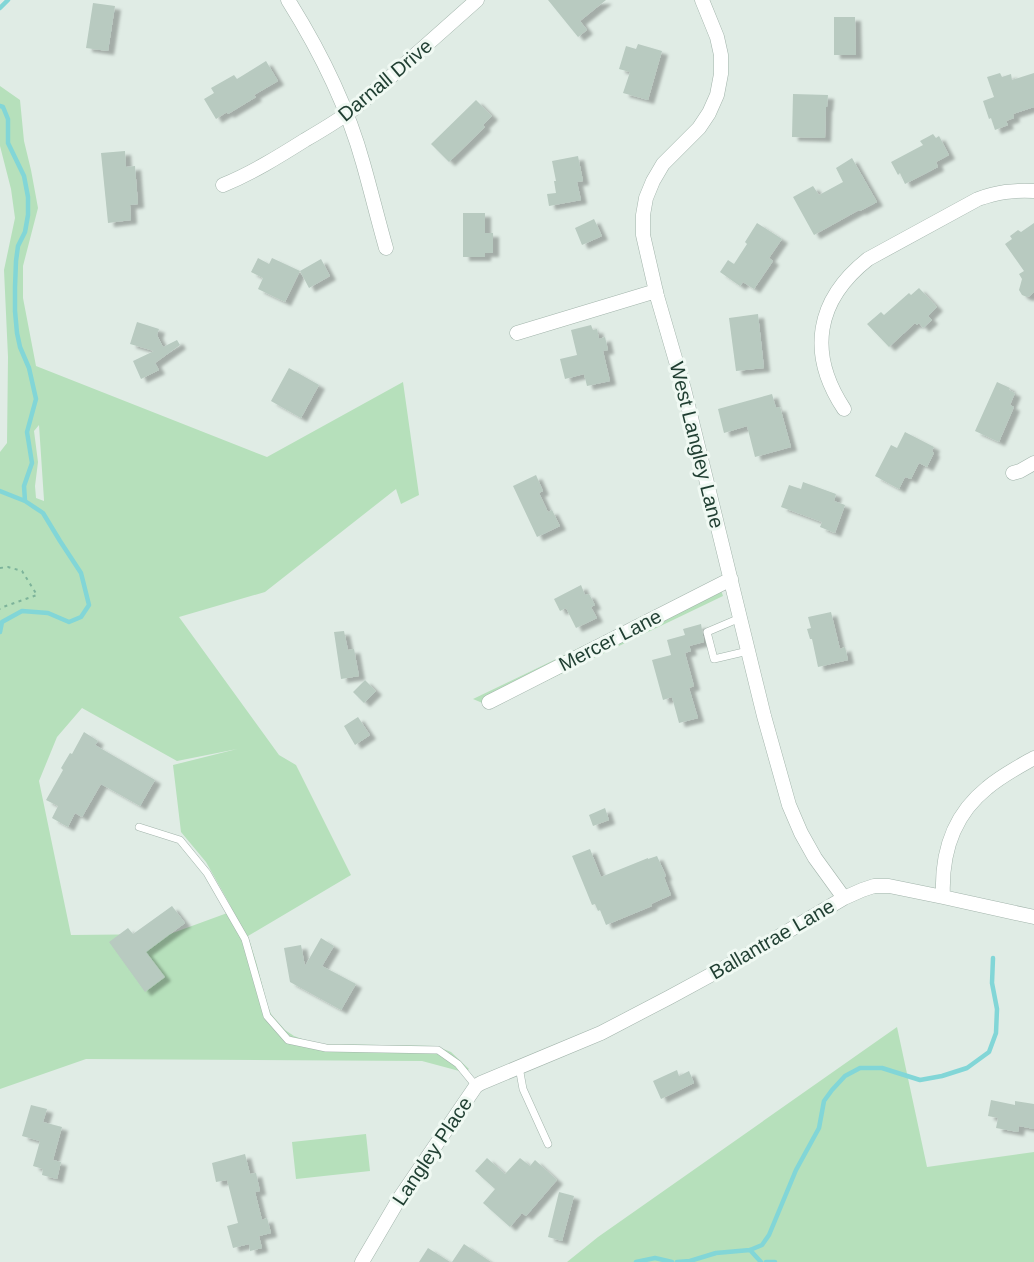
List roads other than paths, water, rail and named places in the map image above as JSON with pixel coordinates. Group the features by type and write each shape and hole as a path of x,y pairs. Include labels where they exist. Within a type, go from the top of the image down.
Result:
{"street":[{"path":"288,0 328,71 347,115 363,162 386,248"},
{"name":"Darnall Drive","path":"223,185 267,164 347,115 477,0"},
{"name":"West Langley Lane","path":"702,0 717,36 721,55 721,74 717,95 709,113 695,133 663,165 653,181 646,198 643,235 656,291 684,389 764,716 789,805 815,858 844,898"},
{"path":"844,409 833,392 822,355 825,318 831,301 841,284 868,259 978,199 1014,190 1034,191"},
{"path":"517,333 656,291"},
{"path":"1013,473 1034,463"},
{"name":"Mercer Lane","path":"489,702 730,579"},
{"path":"943,897 942,877 945,856 959,819 987,788 1034,758"},
{"name":"Ballantrae Lane","path":"521,1066 601,1033 670,998 844,898 874,886 889,886 1034,917"},
{"name":"Langley Place","path":"362,1262 399,1199 476,1086 521,1066"}],"lane":[{"path":"740,618 707,632 714,659 748,651"},
{"path":"138,826 180,840 207,873 245,939 267,1016 288,1040 326,1048 438,1050 458,1064 476,1086"},
{"path":"521,1066 523,1089 548,1144"}],"waterway":[{"path":"0,8 8,0"},
{"path":"0,106 3,107 8,119 8,143 24,176 28,197 25,232 18,246 15,287 17,333 29,368 36,399 27,432 32,463 24,486 25,501"},
{"path":"0,491 25,501 43,513 81,573 89,605 81,617 69,622 48,613 22,611 2,622 0,632"},
{"path":"677,1262 690,1261 716,1253 750,1250 762,1245 769,1235 796,1170 819,1128 824,1101 845,1076 860,1068 882,1068 920,1080 967,1068 989,1052 996,1033 997,1009 992,983 993,958"},
{"path":"750,1250 761,1262"},
{"path":"636,1262 655,1258 672,1262"},
{"path":"766,1262 775,1262"}]}
